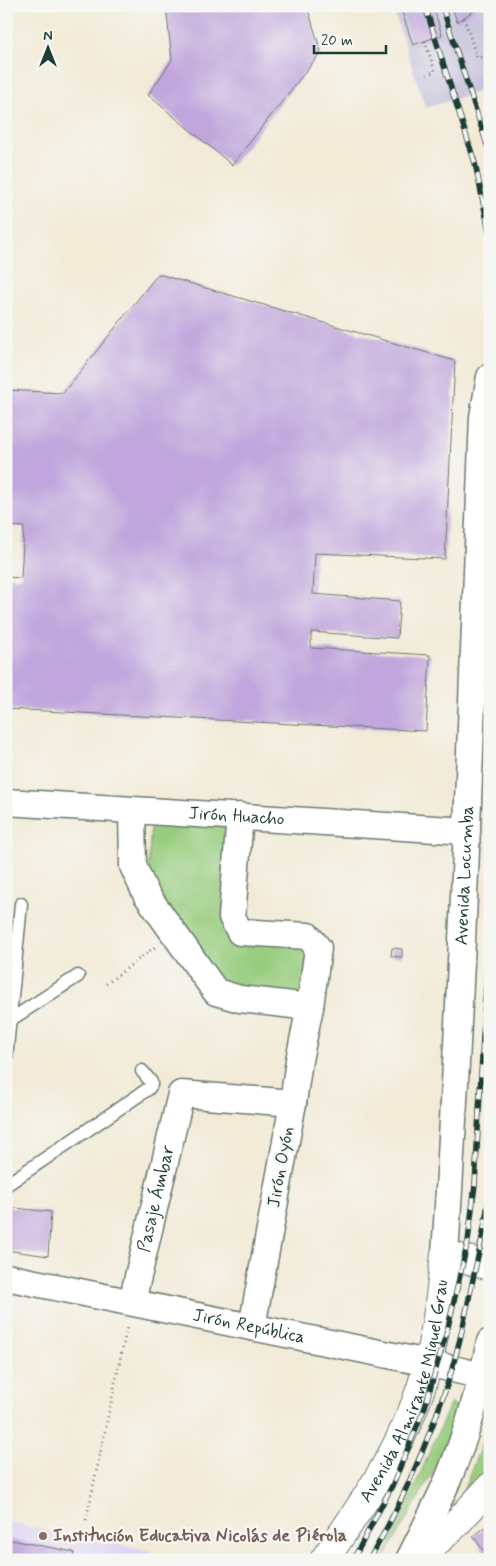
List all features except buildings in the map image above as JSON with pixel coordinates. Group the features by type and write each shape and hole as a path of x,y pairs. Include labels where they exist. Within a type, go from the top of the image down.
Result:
{"main road":[{"name":"Avenida Almirante Miguel Grau","path":"324,1560 351,1522 387,1464 413,1409 428,1363 441,1292 445,1254 490,1266"},
{"path":"416,1560 453,1527 490,1487"}],"street":[{"name":"Avenida Locumba","path":"445,1254 453,1137 467,830 483,417 490,378"},
{"name":"Jirón Huacho","path":"6,802 467,830"},
{"path":"132,810 133,866 146,894 216,992 240,999 310,1007"},
{"name":"Jirón Oyón","path":"240,816 232,918 240,932 308,936 318,948 310,1007 252,1327"},
{"name":"Pasaje Ámbar","path":"132,1302 181,1094 292,1103"},
{"name":"Jirón República","path":"6,1277 486,1376"},
{"path":"410,1560 449,1477 468,1426 486,1376 490,1342"}],"lane":[{"path":"6,1058 21,904"},
{"path":"10,1020 78,976"},
{"path":"6,1185 148,1088 151,1082 142,1071"}],"path":[{"path":"464,18 477,58 483,57"},
{"path":"425,42 435,71 427,75"},
{"path":"106,984 174,933"},
{"path":"86,1520 132,1302"}],"shaded area":[{"path":"392,6 490,6 490,88 426,108"},
{"name":"Institución Educativa Nicolás de Piérola","path":"6,1522 152,1551 150,1560 6,1560"}],"green space":[{"path":"151,820 225,823 223,925 311,945 303,996 227,992 147,893"},
{"path":"451,1402 461,1411 433,1472 383,1560"},
{"path":"490,1423 490,1469 453,1517"}],"railway":[{"path":"425,6 475,163 490,236"},
{"path":"442,6 490,154"},
{"path":"353,1560 393,1484 425,1407 448,1327 468,1241 475,1185 490,910"},
{"path":"369,1560 411,1478 449,1380 481,1243 490,1182"}],"place":[{"name":"Institución Educativa Nicolás de Piérola","path":"43,1536"}]}
